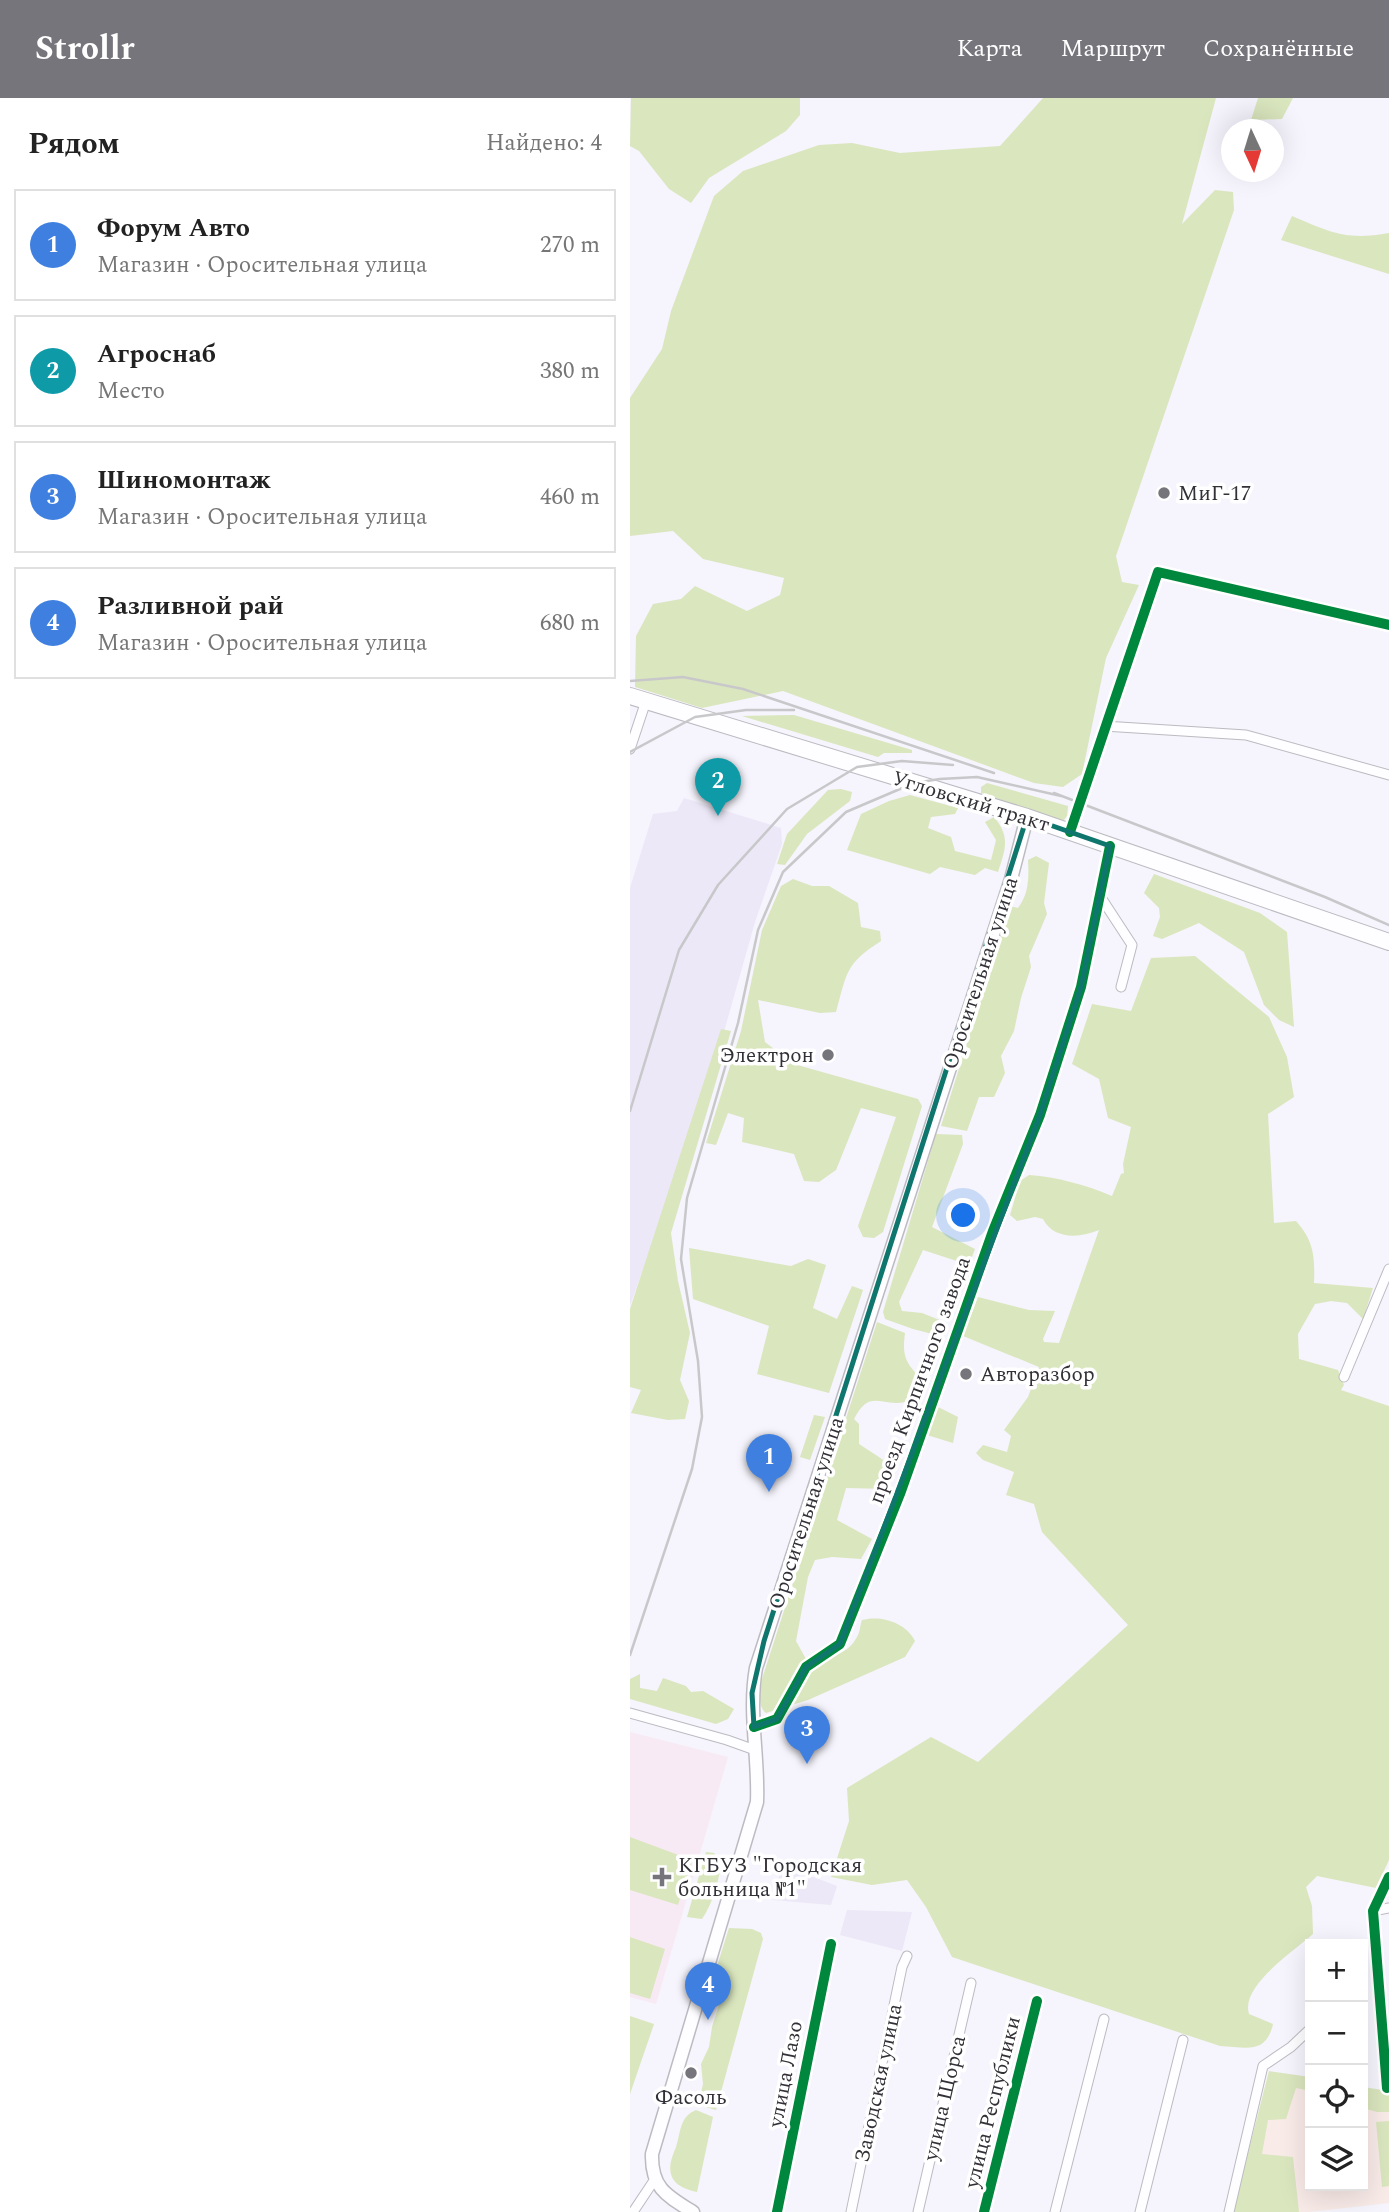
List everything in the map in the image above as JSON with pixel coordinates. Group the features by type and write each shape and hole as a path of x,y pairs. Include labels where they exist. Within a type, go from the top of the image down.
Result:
{"highway":[{"name":"Угловский тракт","path":"630,696 1058,827 1389,942"}],"main road":[{"name":"Оросительная улица","path":"655,2179 652,2166 656,2136 755,1808 758,1779 752,1693 764,1641 1011,878 1027,817"},
{"path":"655,2179 668,2196 693,2212"}],"street":[{"path":"1058,827 1104,726 1158,572 1389,625"},
{"path":"630,749 646,701"},
{"path":"1104,726 1246,735 1389,775"},
{"name":"проезд Кирпичного завода","path":"754,1727 777,1719 806,1667 840,1644 900,1494 993,1231 1040,1115 1081,986 1110,846"},
{"path":"1100,896 1132,945 1121,987"},
{"path":"1344,1377 1389,1269"},
{"path":"630,1713 755,1750"},
{"path":"1387,2088 1373,1911 1389,1877"},
{"path":"1373,1911 1389,1908"},
{"name":"улица Лазо","path":"777,2212 831,1944"},
{"name":"Заводская улица","path":"851,2212 902,1967 907,1956"},
{"name":"улица Щорса","path":"918,2212 971,1983"},
{"name":"улица Республики","path":"984,2212 1037,2001"},
{"path":"1055,2212 1104,2018"},
{"path":"1229,2212 1263,2066 1291,2047 1305,2032"},
{"path":"1140,2212 1183,2040"},
{"path":"633,2212 655,2179"}],"highlighted area":[{"path":"1027,817 1110,846 1081,987 1040,1115 840,1644 806,1667 777,1719 754,1727 752,1693 764,1641"}],"shaded area":[{"path":"684,798 781,828 782,844 755,922 712,1074 630,1306 630,888 653,814 677,811"},
{"name":"КГБУЗ \"Городская больница №1\"","path":"630,1732 728,1757 656,2004 630,1997"},
{"path":"782,1865 837,1886 831,1905 773,1900"},
{"path":"847,1910 912,1912 902,1951 840,1935"},
{"path":"1275,2073 1305,2078 1305,2191 1368,2191 1368,2092 1389,2097 1389,2203 1309,2212 1236,2212"}],"green space":[{"path":"631,98 800,98 800,115 786,131 709,178 691,203 669,189 639,151 630,146"},
{"path":"1043,98 1216,98 1182,224 1215,190 1233,192 1234,210 1116,556 1122,582 1139,585 1106,658 1082,774 1063,787 1034,783 783,691 702,708 635,687 636,636 653,604 681,599 695,586 747,611 780,595 784,578 703,559 673,531 630,536 630,398 662,349 671,311 714,196 743,171 819,145 852,143 900,153 1000,146"},
{"path":"1258,98 1293,98 1282,119 1251,119"},
{"path":"1292,216 1317,227 1349,235 1389,233 1389,274 1281,240"},
{"path":"794,715 912,750 912,753 884,753 878,757 742,716"},
{"path":"987,783 1068,806 1067,816 1060,825 1042,814 981,793 981,787"},
{"path":"828,790 852,792 850,801 807,834 785,865 777,864 787,834"},
{"path":"910,795 958,808 955,814 931,817 928,828 951,837 955,851 991,860 996,840 985,822 994,817 1005,837 998,872 985,868 975,875 940,867 930,874 847,850 861,814"},
{"path":"1036,856 1049,863 1044,903 1047,914 1029,956 1031,967 1014,1031 1001,1056 1005,1073 994,1097 979,1097 967,1131 941,1126 1010,906 1018,908 1022,903 1028,885 1028,860"},
{"path":"1154,874 1260,913 1287,932 1294,1027 1279,1020 1264,1005 1244,952 1199,923 1162,939 1153,936 1160,917 1159,908 1144,893"},
{"path":"793,879 812,886 829,886 858,903 861,927 880,931 881,941 860,956 849,970 836,1012 820,1013 758,1000 765,1042 778,1052 776,1059 918,1099 922,1106 883,1232 874,1238 863,1237 858,1226 896,1117 861,1108 836,1170 819,1182 804,1181 794,1154 742,1142 744,1118 728,1113 716,1145 706,1143 741,1031 762,930 781,886"},
{"path":"1195,956 1269,1017 1287,1057 1294,1097 1268,1114 1274,1223 1296,1221 1307,1235 1312,1250 1314,1283 1373,1288 1363,1319 1347,1303 1331,1301 1315,1304 1298,1334 1299,1359 1338,1370 1344,1385 1341,1390 1389,1406 1389,1860 1376,1888 1317,1876 1306,1887 1312,1906 1313,1934 1270,1970 1253,1992 1248,2003 1249,2014 1273,2024 1265,2041 1246,2048 1220,2046 952,1957 926,1907 907,1880 872,1885 831,1877 849,1821 847,1788 931,1737 978,1762 1128,1625 1042,1532 1034,1504 1006,1495 1014,1472 983,1460 976,1453 983,1445 1007,1452 1011,1436 1004,1430 1028,1397 1039,1367 963,1336 978,1297 1029,1310 1055,1311 1043,1339 1044,1342 1059,1343 1099,1230 1076,1236 1061,1234 1048,1226 1043,1219 1035,1217 1017,1221 1010,1215 1020,1181 1029,1175 1082,1185 1112,1196 1121,1174 1124,1173 1123,1164 1131,1127 1108,1118 1099,1079 1072,1064 1092,1004 1131,1011 1151,958"},
{"path":"721,1029 731,1031 671,1233 690,1333 680,1380 689,1401 685,1419 668,1420 631,1413 641,1390 630,1387 630,1309"},
{"path":"936,1134 962,1135 963,1144 932,1227 975,1249 969,1265 923,1250 899,1302 902,1311 922,1313 947,1323 944,1334 940,1336 885,1319 883,1312"},
{"path":"689,1248 791,1266 808,1259 826,1265 813,1308 837,1319 852,1286 863,1290 829,1393 757,1374 769,1326 693,1299"},
{"path":"877,1322 905,1333 905,1353 911,1368 921,1379 921,1394 905,1402 871,1401 865,1404 854,1419 859,1424 859,1444 888,1463 893,1470 887,1489 846,1488 837,1520 872,1539 861,1559 832,1557 815,1560 808,1577 796,1641 806,1659 821,1659 847,1649 858,1635 862,1620 877,1618 899,1625 911,1634 915,1641 905,1657 808,1700 766,1713 760,1702 762,1679"},
{"path":"936,1406 958,1417 953,1443 927,1435"},
{"path":"814,1415 825,1417 810,1460 800,1457"},
{"path":"640,1674 640,1688 657,1691 663,1678 686,1686 691,1692 703,1691 734,1709 728,1719 716,1724 630,1699 630,1679"},
{"path":"630,1837 692,1860 678,1905 630,1890"},
{"path":"706,1852 714,1853 721,1860 715,1891 702,1919 687,1917"},
{"path":"729,1928 752,1929 761,1933 763,1939 716,2110 698,2105 703,2084 701,2064 709,2047 723,1992 711,1985"},
{"path":"630,1937 665,1949 650,1999 630,1993"},
{"path":"630,2016 654,2024 630,2094"},
{"path":"1269,2071 1305,2076 1305,2090 1296,2088 1286,2119 1268,2120 1262,2154 1293,2157 1299,2212 1233,2212"},
{"path":"1368,2088 1389,2091 1389,2112 1368,2109"},
{"path":"696,2110 713,2117 697,2192 675,2182 670,2167 684,2121"},
{"path":"1389,2121 1389,2186 1382,2187 1376,2122"}],"railway":[{"path":"630,681 683,677 743,689 994,773"},
{"path":"630,752 695,717 746,710 794,710"},
{"path":"630,1111 679,950 718,885 787,809 857,767 902,761 953,765"},
{"path":"630,1655 692,1469 702,1417 698,1361 681,1259 687,1198 738,1023 758,930 783,872 846,812 914,783 977,777 1061,796"},
{"path":"1054,793 1325,897 1389,925"}],"cycle path":[{"path":"1070,832 1158,572 1389,625"},
{"path":"754,1727 777,1719 806,1667 840,1644 900,1494 993,1231 1040,1115 1081,987 1110,846"},
{"path":"1387,2088 1373,1911 1389,1877"},
{"path":"777,2212 831,1944"},
{"path":"984,2212 1037,2001"}],"place":[{"name":"МиГ-17","path":"1164,493"},
{"name":"Агроснаб","path":"718,816"},
{"name":"Электрон","path":"828,1055"},
{"name":"Авторазбор","path":"966,1374"},
{"name":"Форум Авто","path":"769,1492"},
{"name":"Шиномонтаж","path":"807,1764"},
{"name":"КГБУЗ \"Городская больница №1\"","path":"662,1877"},
{"name":"Разливной рай","path":"708,2020"},
{"name":"Фасоль","path":"691,2073"}]}
